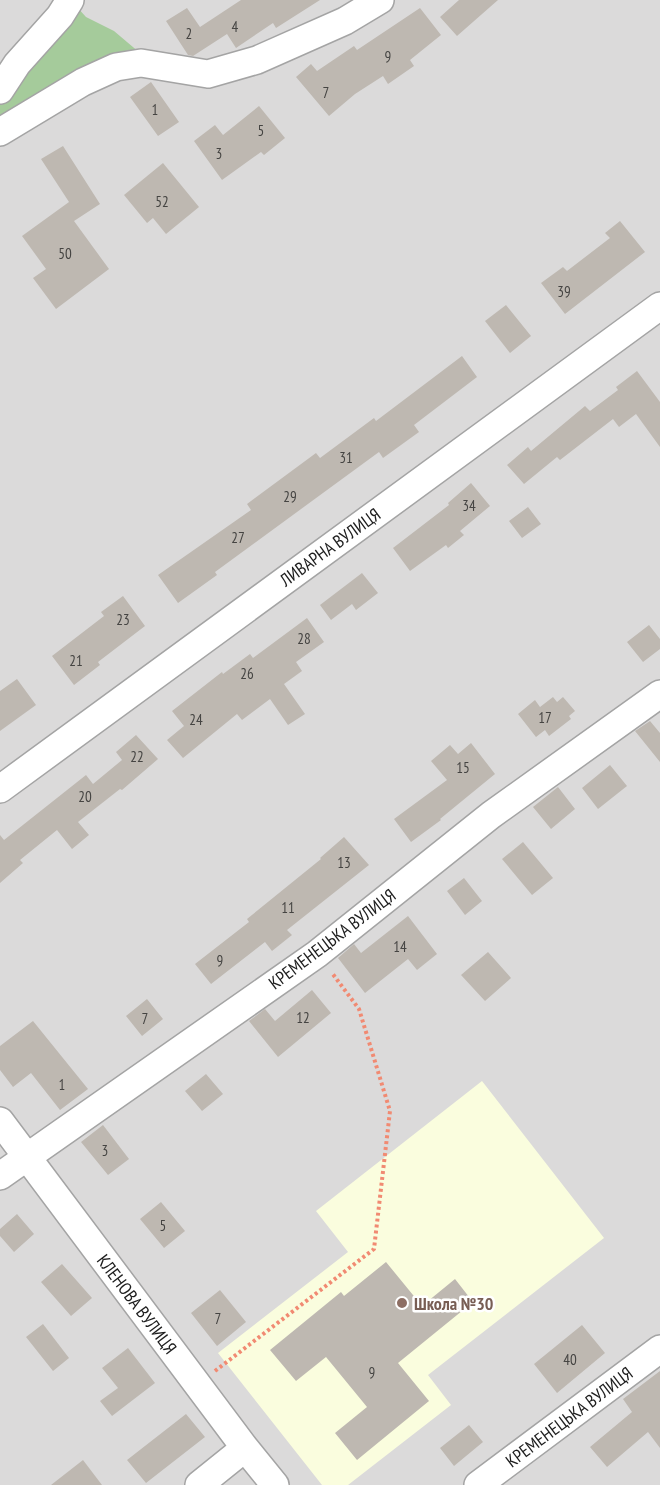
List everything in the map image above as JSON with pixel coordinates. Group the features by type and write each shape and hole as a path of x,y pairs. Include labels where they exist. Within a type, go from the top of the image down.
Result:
{"street":[{"path":"0,90 17,63 60,16 70,0"},
{"path":"0,132 83,82 117,67 141,63 208,74 257,60 345,21 380,0"},
{"name":"ЛИВАРНА ВУЛИЦЯ","path":"0,789 660,306"},
{"name":"КРЕМЕНЕЦЬКА ВУЛИЦЯ","path":"0,1176 317,954 491,815 660,694"},
{"name":"КЛЕНОВА ВУЛИЦЯ","path":"0,1121 275,1485"},
{"name":"КРЕМЕНЕЦЬКА ВУЛИЦЯ","path":"478,1485 660,1349"},
{"path":"199,1485 245,1448"}],"path":[{"path":"198,1384 374,1249 390,1111 359,1009 317,954"}],"shaded area":[{"path":"0,0 660,0 660,1485 0,1485"},
{"name":"Школа №30","path":"482,1081 604,1238 428,1375 451,1405 348,1485 322,1485 218,1353 348,1252 316,1211"}],"green space":[{"path":"76,6 86,17 114,31 140,53 0,120 0,103"}],"building":[{"path":"241,0 320,0 276,28 273,23 236,48 227,34 193,56 188,55 166,21 187,8 200,27"},
{"path":"459,0 498,0 457,36 440,17"},
{"path":"420,8 441,35 410,60 414,66 388,84 383,76 355,94 329,116 296,77 311,64 317,71 354,46 357,50"},
{"path":"151,82 179,122 158,136 130,97"},
{"path":"259,106 285,138 264,155 261,152 222,180 194,141 215,125 223,135"},
{"path":"63,146 100,204 74,221 109,269 56,309 33,278 46,269 22,236 69,202 41,159"},
{"path":"163,163 199,207 166,234 153,218 147,223 124,195"},
{"path":"620,221 645,252 565,314 541,283 563,267 567,271 610,238 605,233"},
{"path":"506,305 531,336 510,353 485,321"},
{"path":"462,356 477,377 414,425 419,432 383,458 379,452 215,572 217,575 178,603 158,575 251,510 247,504 316,453 320,458 374,418 376,421"},
{"path":"637,371 660,402 660,447 636,414 619,427 613,419 560,460 557,457 524,484 507,465 528,447 531,451 585,406 590,411 618,390 616,387"},
{"path":"471,483 490,506 460,531 464,535 448,548 446,545 410,571 393,548 449,505 448,503"},
{"path":"528,507 541,524 522,538 509,521"},
{"path":"362,573 378,593 356,610 352,604 331,620 320,605"},
{"path":"123,596 145,626 98,662 100,665 74,685 52,656 104,616 101,612"},
{"path":"307,618 324,642 296,662 302,671 284,684 305,714 288,725 270,699 242,720 237,714 183,758 167,740 184,726 172,711 222,672 223,674 250,654 253,658"},
{"path":"649,625 660,639 660,649 643,662 627,642"},
{"path":"17,679 36,705 0,731 0,691"},
{"path":"553,697 557,702 563,697 575,711 569,716 571,719 549,736 545,730 536,737 518,714 535,700 540,707"},
{"path":"650,721 660,733 660,762 635,731"},
{"path":"136,735 158,759 122,790 120,789 78,822 89,835 72,849 57,830 20,860 23,863 0,883 0,835 4,840 86,775 93,784 122,760 116,752"},
{"path":"471,743 495,774 411,842 394,819 447,780 431,761 450,745 458,754"},
{"path":"610,765 627,786 598,809 582,788"},
{"path":"558,787 575,809 551,829 533,807"},
{"path":"344,837 369,865 287,930 292,935 272,951 265,942 211,984 195,964 249,922 247,919 321,859"},
{"path":"523,842 553,878 532,895 502,859"},
{"path":"464,878 482,901 465,915 447,891"},
{"path":"408,916 437,954 417,970 408,959 365,993 338,958 354,944 361,953"},
{"path":"488,952 511,978 485,1001 461,975"},
{"path":"312,990 331,1013 278,1057 249,1021 265,1009 275,1021"},
{"path":"147,999 163,1019 142,1036 126,1016"},
{"path":"33,1021 88,1089 60,1110 31,1073 13,1087 0,1070 0,1046"},
{"path":"206,1074 223,1094 202,1111 185,1091"},
{"path":"103,1125 129,1159 108,1175 81,1142"},
{"path":"161,1202 185,1231 164,1248 140,1219"},
{"path":"17,1214 34,1234 14,1252 0,1236 0,1229"},
{"path":"386,1262 422,1306 455,1279 473,1302 398,1363 429,1401 357,1460 335,1433 367,1407 326,1357 296,1381 270,1350 341,1292 344,1296"},
{"path":"62,1264 92,1298 71,1316 41,1282"},
{"path":"220,1290 246,1322 217,1346 191,1313"},
{"path":"43,1324 69,1358 53,1371 26,1337"},
{"path":"582,1325 605,1353 557,1393 534,1364"},
{"path":"128,1348 155,1383 112,1416 100,1401 118,1388 102,1368"},
{"path":"660,1371 660,1448 648,1432 607,1467 590,1447 632,1412 623,1399"},
{"path":"186,1414 205,1437 146,1483 127,1460"},
{"path":"469,1425 483,1442 454,1466 440,1448"},
{"path":"83,1460 102,1485 51,1485"}],"place":[{"name":"Школа №30","path":"402,1303"}]}
